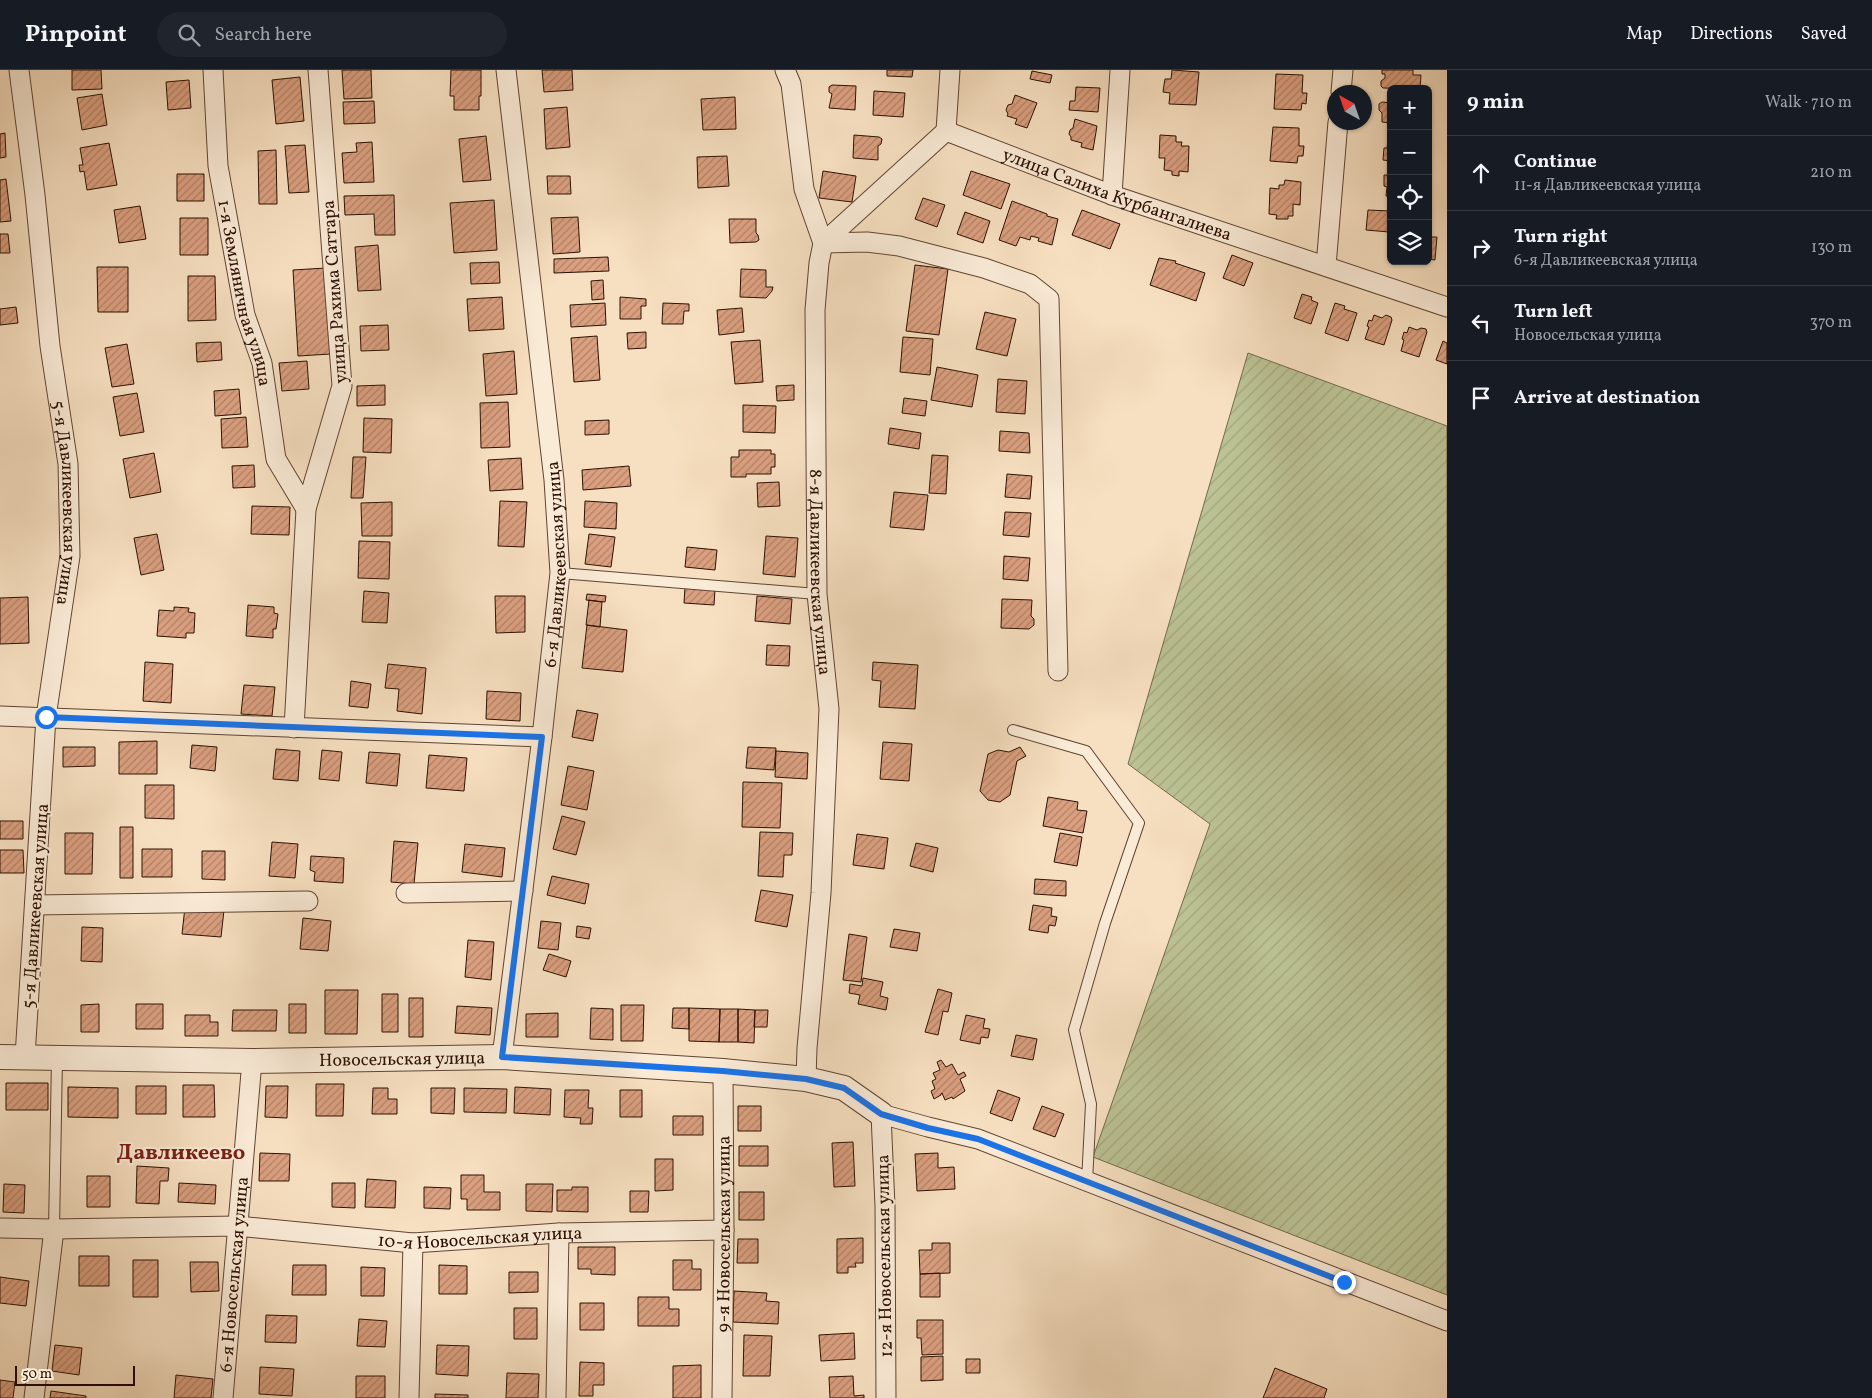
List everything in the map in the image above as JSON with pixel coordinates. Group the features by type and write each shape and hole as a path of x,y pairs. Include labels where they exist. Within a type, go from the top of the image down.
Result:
{"street":[{"name":"5-я Давликеевская улица","path":"19,70 35,195 50,346 68,464 70,556 46,717 25,1057"},
{"name":"1-я Земляничная улица","path":"213,70 218,166 246,314 262,363 276,458 306,509"},
{"name":"улица Рахима Саттара","path":"294,728 306,509 342,386 318,70"},
{"name":"6-я Давликеевская улица","path":"502,1057 542,737 560,573 554,480 506,70"},
{"path":"786,70 792,84 804,189 824,243"},
{"path":"824,243 946,131 950,70"},
{"path":"1112,195 1120,70"},
{"path":"1342,85 1343,70"},
{"path":"1326,266 1337,130"},
{"name":"улица Салиха Курбангалиева","path":"946,131 1112,195 1447,307"},
{"path":"824,243 867,242 899,246 993,271 1030,284 1049,299 1058,670"},
{"name":"8-я Давликеевская улица","path":"806,1079 821,893 829,709 817,594 816,310 819,263 824,243"},
{"path":"0,716 542,737"},
{"path":"406,893 523,891"},
{"path":"35,905 308,901"},
{"name":"Новосельская улица","path":"0,1057 252,1061 502,1057 723,1071 806,1079 844,1088 881,1114 928,1128 978,1139 1447,1321"},
{"name":"6-я Новосельская улица","path":"223,1398 252,1061"},
{"name":"9-я Новосельская улица","path":"722,1398 723,1071"},
{"name":"12-я Новосельская улица","path":"881,1114 885,1206 886,1398"},
{"name":"10-я Новосельская улица","path":"0,1228 54,1230 237,1226 413,1243 559,1232 724,1230"},
{"path":"34,1398 54,1230"},
{"path":"556,1398 559,1232"},
{"path":"409,1398 413,1243"}],"lane":[{"path":"560,573 817,594"},
{"path":"1014,730 1086,752 1139,823 1105,923 1074,1030 1091,1104 1087,1182"},
{"path":"54,1230 57,1057"}],"green space":[{"path":"1248,353 1447,426 1447,1295 1093,1157 1210,824 1128,764"}],"building":[{"path":"72,70 101,70 102,89 72,90"},
{"path":"342,70 371,70 372,98 344,99"},
{"path":"451,70 481,70 479,110 454,110 454,96 450,96"},
{"path":"542,70 572,70 573,90 544,92"},
{"path":"887,70 913,70 912,77 887,76"},
{"path":"1172,70 1199,72 1196,105 1169,104 1170,93 1163,92 1165,79 1171,79"},
{"path":"1382,70 1413,70 1413,75 1421,75 1420,85 1387,85 1387,88 1383,88 1381,81 1385,78 1385,74 1382,74"},
{"path":"1032,71 1052,75 1050,83 1030,79"},
{"path":"1276,74 1303,75 1302,93 1307,93 1306,104 1302,103 1301,110 1274,109"},
{"path":"300,77 304,121 276,124 272,80"},
{"path":"189,80 191,108 168,110 166,82"},
{"path":"832,85 856,86 855,110 829,108 832,94 829,92 829,87"},
{"path":"1076,87 1100,88 1098,112 1069,110 1070,101 1075,101"},
{"path":"874,91 905,93 903,117 873,115"},
{"path":"102,94 107,125 82,130 77,98"},
{"path":"1015,95 1037,103 1027,128 1015,124 1017,119 1007,116 1006,110 1008,105 1012,104"},
{"path":"735,97 736,129 703,130 701,99"},
{"path":"374,101 375,123 344,124 343,102"},
{"path":"1387,103 1387,123 1382,122 1379,104"},
{"path":"567,107 570,147 546,149 544,109"},
{"path":"1075,119 1097,126 1093,150 1081,147 1082,143 1071,140 1069,134"},
{"path":"1273,127 1299,128 1299,146 1304,146 1303,156 1298,156 1297,163 1270,161"},
{"path":"5,133 6,157 0,158 0,134"},
{"path":"854,135 879,137 882,139 881,144 878,146 878,160 853,158"},
{"path":"1160,135 1176,136 1176,142 1182,142 1181,146 1189,146 1188,172 1179,171 1179,176 1172,175 1172,171 1164,170 1165,158 1159,158"},
{"path":"486,136 491,180 463,182 459,139"},
{"path":"372,142 374,182 344,183 342,153 357,152 356,143"},
{"path":"109,143 117,185 87,190 84,171 80,172 79,165 83,165 80,148"},
{"path":"305,145 309,192 289,193 285,146"},
{"path":"1384,148 1387,148 1387,160 1383,160"},
{"path":"276,150 277,204 259,204 258,151"},
{"path":"727,156 729,186 698,188 697,157"},
{"path":"823,171 856,176 852,202 819,198"},
{"path":"971,171 1010,184 1001,209 963,195"},
{"path":"177,174 204,174 204,201 177,201"},
{"path":"1384,175 1387,175 1387,187 1384,186"},
{"path":"547,176 570,176 571,194 548,194"},
{"path":"6,179 11,221 0,222 0,180"},
{"path":"1285,180 1301,182 1300,205 1293,204 1293,216 1288,216 1288,219 1276,219 1277,215 1269,214 1270,188 1279,189 1279,185 1284,185"},
{"path":"394,195 395,235 375,235 374,214 345,215 344,196"},
{"path":"923,198 945,205 937,227 915,219"},
{"path":"494,200 497,250 454,253 450,203"},
{"path":"1012,201 1058,219 1052,245 1038,241 1039,238 1031,236 1030,240 1020,237 1016,246 999,240"},
{"path":"140,206 146,239 119,243 114,210"},
{"path":"1082,210 1120,224 1110,249 1072,235"},
{"path":"1368,210 1387,211 1387,232 1366,230"},
{"path":"965,212 990,221 983,243 957,234"},
{"path":"578,217 580,252 553,254 551,218"},
{"path":"180,218 208,218 208,255 180,255"},
{"path":"729,219 756,219 756,233 759,240 756,242 730,243"},
{"path":"0,234 8,234 10,253 0,253"},
{"path":"1432,237 1437,237 1435,260 1432,260"},
{"path":"378,245 381,290 358,291 355,247"},
{"path":"1232,255 1253,263 1244,286 1223,278"},
{"path":"608,257 609,271 554,273 554,259"},
{"path":"1159,258 1176,261 1175,263 1205,273 1196,301 1150,285"},
{"path":"499,262 500,283 471,284 470,263"},
{"path":"915,265 948,269 939,335 906,331"},
{"path":"97,267 128,267 128,312 98,312"},
{"path":"326,268 331,354 298,356 293,270"},
{"path":"741,269 766,270 766,287 773,287 766,298 740,297"},
{"path":"188,276 215,276 216,320 188,321"},
{"path":"603,280 604,299 592,300 591,281"},
{"path":"1302,294 1312,297 1311,300 1318,303 1311,324 1294,318"},
{"path":"502,297 504,329 469,331 467,299"},
{"path":"620,297 646,299 646,306 641,306 641,319 620,319"},
{"path":"605,303 606,325 571,327 570,305"},
{"path":"663,303 689,304 689,311 684,311 683,324 662,324"},
{"path":"1335,303 1345,306 1344,309 1357,313 1348,341 1325,333"},
{"path":"16,307 18,323 0,325 0,309"},
{"path":"742,308 744,332 719,335 717,310"},
{"path":"985,312 1016,319 1007,356 976,349"},
{"path":"1374,315 1382,318 1386,315 1391,317 1392,320 1384,345 1365,339 1369,320 1372,321"},
{"path":"388,325 389,350 361,351 360,326"},
{"path":"1409,327 1417,330 1421,328 1426,329 1427,332 1419,357 1401,351 1404,332 1407,333"},
{"path":"646,332 646,348 628,349 627,333"},
{"path":"597,336 600,380 574,382 571,338"},
{"path":"903,337 933,339 930,375 900,372"},
{"path":"760,340 763,382 735,384 731,342"},
{"path":"1443,341 1447,343 1447,364 1436,360"},
{"path":"221,342 222,360 197,362 196,343"},
{"path":"127,344 134,384 112,387 105,348"},
{"path":"514,351 517,394 486,396 483,354"},
{"path":"307,361 309,389 282,391 279,363"},
{"path":"937,367 978,375 972,407 931,400"},
{"path":"998,379 1027,381 1025,414 996,412"},
{"path":"385,385 385,405 357,406 357,386"},
{"path":"794,385 794,400 777,401 776,386"},
{"path":"239,389 241,414 215,416 214,391"},
{"path":"137,393 144,432 120,436 113,397"},
{"path":"904,398 927,401 925,416 902,413"},
{"path":"508,402 510,447 481,448 480,403"},
{"path":"743,405 776,406 775,433 743,432"},
{"path":"246,417 248,447 222,448 221,419"},
{"path":"364,418 392,419 391,453 363,452"},
{"path":"609,420 609,434 585,435 585,421"},
{"path":"890,428 921,433 919,449 888,444"},
{"path":"1000,431 1029,433 1030,453 999,451"},
{"path":"739,450 771,450 771,454 775,454 775,467 771,467 771,474 746,474 746,477 731,477 731,457 739,457"},
{"path":"154,453 161,492 130,498 123,459"},
{"path":"932,455 948,456 946,494 929,493"},
{"path":"353,457 366,457 363,498 351,498"},
{"path":"521,458 523,489 490,491 488,460"},
{"path":"254,465 255,487 233,488 232,466"},
{"path":"629,466 631,486 583,490 582,470"},
{"path":"1007,474 1032,476 1030,499 1005,497"},
{"path":"779,482 780,506 758,507 757,483"},
{"path":"894,492 928,495 924,530 890,527"},
{"path":"500,501 527,502 524,547 498,546"},
{"path":"585,501 617,503 616,529 584,527"},
{"path":"392,502 392,536 362,536 361,503"},
{"path":"252,506 290,507 289,535 251,534"},
{"path":"1005,512 1031,513 1029,537 1003,535"},
{"path":"157,534 164,570 141,575 134,538"},
{"path":"589,534 615,537 611,567 585,564"},
{"path":"766,536 798,538 795,577 763,574"},
{"path":"359,541 390,542 389,579 358,578"},
{"path":"687,547 717,550 715,570 685,567"},
{"path":"1004,556 1030,558 1028,581 1003,579"},
{"path":"685,587 715,589 714,605 684,603"},
{"path":"364,591 389,593 387,623 362,622"},
{"path":"587,594 606,596 605,602 586,600"},
{"path":"495,596 525,596 525,632 496,633"},
{"path":"757,596 792,599 790,624 755,621"},
{"path":"28,597 29,643 0,644 0,598"},
{"path":"1002,599 1032,600 1031,616 1034,619 1034,625 1029,629 1001,628"},
{"path":"589,600 602,602 600,627 586,625"},
{"path":"248,605 274,607 274,613 278,614 276,629 273,629 273,638 246,636"},
{"path":"174,607 189,608 188,612 195,613 194,633 186,633 186,638 157,636 159,610 174,611"},
{"path":"587,625 627,630 623,672 582,668"},
{"path":"767,645 790,646 789,666 766,665"},
{"path":"145,662 173,664 171,703 143,701"},
{"path":"873,662 918,665 915,709 879,707 881,681 872,680"},
{"path":"388,664 426,668 422,714 397,711 399,689 385,688"},
{"path":"351,681 371,684 368,708 349,706"},
{"path":"244,685 275,687 272,716 241,714"},
{"path":"487,691 521,693 520,721 486,719"},
{"path":"577,710 598,714 593,741 572,737"},
{"path":"157,741 157,774 119,774 119,742"},
{"path":"883,742 912,744 909,781 880,779"},
{"path":"192,745 217,747 215,771 190,768"},
{"path":"63,747 95,747 95,766 63,767"},
{"path":"748,747 776,748 774,770 746,768"},
{"path":"1020,747 1026,756 1017,761 1010,795 1000,802 988,800 980,791 988,754 998,750 1009,752"},
{"path":"276,749 300,751 298,781 273,779"},
{"path":"322,750 342,752 339,781 319,779"},
{"path":"776,751 808,753 807,779 775,777"},
{"path":"369,752 400,754 397,786 366,783"},
{"path":"429,755 467,758 464,791 426,788"},
{"path":"568,766 594,771 587,810 561,805"},
{"path":"743,782 782,783 780,828 742,827"},
{"path":"145,785 174,785 174,819 145,818"},
{"path":"1048,797 1078,802 1077,810 1087,811 1083,833 1043,826"},
{"path":"562,816 585,822 576,855 553,849"},
{"path":"0,821 23,821 23,839 0,839"},
{"path":"120,827 133,827 133,878 120,878"},
{"path":"760,832 793,833 792,855 784,855 783,877 758,876"},
{"path":"65,833 93,833 92,874 65,874"},
{"path":"1060,833 1082,837 1077,866 1054,862"},
{"path":"857,834 888,838 884,869 853,865"},
{"path":"394,841 418,843 414,884 391,882"},
{"path":"272,842 298,844 295,878 269,876"},
{"path":"916,843 938,848 933,872 910,866"},
{"path":"465,844 505,848 502,877 462,872"},
{"path":"142,849 172,849 172,877 142,877"},
{"path":"0,850 23,850 24,873 0,873"},
{"path":"202,851 225,851 225,880 202,879"},
{"path":"311,856 344,858 343,883 314,881 315,872 310,870"},
{"path":"552,876 589,884 585,904 547,895"},
{"path":"1035,879 1066,881 1066,896 1034,894"},
{"path":"761,890 793,895 787,927 755,921"},
{"path":"1033,905 1052,908 1051,916 1057,917 1055,926 1049,925 1048,933 1029,930"},
{"path":"185,907 224,910 221,937 182,934"},
{"path":"303,918 331,921 328,951 300,949"},
{"path":"541,921 561,923 558,950 538,948"},
{"path":"577,926 591,928 589,939 576,937"},
{"path":"82,927 103,928 102,962 81,961"},
{"path":"894,929 920,933 917,951 890,947"},
{"path":"849,934 867,937 861,982 843,980"},
{"path":"468,940 494,942 491,980 465,977"},
{"path":"549,954 571,961 566,977 543,970"},
{"path":"863,978 883,982 880,996 888,998 886,1010 858,1004 860,995 849,993 850,984 862,986"},
{"path":"938,989 952,993 948,1012 943,1011 938,1035 925,1032"},
{"path":"325,990 358,990 357,1034 325,1034"},
{"path":"382,994 398,994 398,1032 382,1032"},
{"path":"409,998 423,998 423,1037 409,1037"},
{"path":"99,1004 99,1032 81,1032 81,1005"},
{"path":"136,1004 163,1004 163,1029 136,1029"},
{"path":"289,1004 306,1004 306,1033 289,1033"},
{"path":"621,1005 644,1005 643,1041 621,1041"},
{"path":"457,1006 492,1008 490,1035 455,1033"},
{"path":"591,1008 613,1009 613,1040 590,1039"},
{"path":"673,1008 689,1008 689,1029 672,1028"},
{"path":"689,1008 720,1009 719,1042 689,1041"},
{"path":"720,1009 738,1009 738,1042 719,1042"},
{"path":"738,1009 755,1010 754,1043 738,1042"},
{"path":"233,1010 277,1010 276,1031 232,1031"},
{"path":"755,1010 768,1010 767,1027 754,1027"},
{"path":"558,1013 558,1037 526,1037 526,1014"},
{"path":"185,1015 210,1015 210,1022 218,1022 218,1036 185,1036"},
{"path":"966,1015 985,1019 983,1028 990,1029 988,1038 981,1037 980,1044 960,1040"},
{"path":"1016,1035 1037,1039 1033,1060 1011,1056"},
{"path":"941,1060 946,1067 952,1064 958,1075 964,1072 966,1076 960,1079 965,1091 953,1099 952,1097 945,1100 942,1093 934,1099 931,1091 935,1089 932,1081 936,1079 933,1073 940,1070 937,1062"},
{"path":"6,1083 48,1083 48,1110 6,1110"},
{"path":"316,1084 344,1084 343,1116 316,1116"},
{"path":"183,1085 214,1085 215,1117 183,1117"},
{"path":"136,1086 166,1086 166,1114 136,1114"},
{"path":"266,1086 288,1086 287,1118 265,1117"},
{"path":"68,1087 118,1088 118,1118 68,1117"},
{"path":"515,1087 551,1089 550,1115 514,1113"},
{"path":"373,1088 388,1088 388,1099 397,1099 397,1114 372,1114"},
{"path":"431,1088 455,1088 454,1114 431,1113"},
{"path":"464,1088 507,1089 506,1113 464,1112"},
{"path":"565,1090 589,1090 588,1108 593,1108 592,1124 580,1124 581,1118 564,1117"},
{"path":"620,1090 642,1090 642,1117 620,1117"},
{"path":"998,1090 1020,1098 1012,1121 990,1113"},
{"path":"738,1106 761,1106 761,1131 738,1131"},
{"path":"1042,1106 1064,1114 1055,1137 1033,1129"},
{"path":"673,1116 703,1116 703,1135 673,1135"},
{"path":"853,1142 855,1186 834,1187 832,1143"},
{"path":"739,1146 768,1146 768,1166 739,1166"},
{"path":"260,1153 290,1154 289,1181 259,1181"},
{"path":"938,1153 938,1168 954,1167 955,1189 917,1191 915,1154"},
{"path":"655,1159 673,1159 673,1190 655,1191"},
{"path":"137,1166 169,1168 168,1181 160,1181 159,1204 136,1203"},
{"path":"461,1175 484,1175 484,1192 500,1192 500,1210 467,1210 467,1199 461,1199"},
{"path":"87,1176 110,1176 110,1207 87,1207"},
{"path":"367,1179 396,1181 395,1208 365,1207"},
{"path":"179,1183 216,1185 215,1204 178,1202"},
{"path":"332,1183 355,1183 355,1208 332,1207"},
{"path":"4,1184 25,1185 24,1213 3,1212"},
{"path":"526,1184 553,1184 552,1212 526,1211"},
{"path":"424,1187 451,1188 450,1209 424,1208"},
{"path":"572,1187 588,1187 588,1212 557,1211 557,1190 572,1190"},
{"path":"630,1191 649,1191 648,1212 630,1212"},
{"path":"739,1192 764,1192 764,1220 739,1220"},
{"path":"863,1238 863,1263 855,1263 856,1267 848,1267 848,1273 837,1273 837,1239"},
{"path":"738,1239 758,1239 758,1263 737,1263"},
{"path":"932,1243 950,1243 950,1273 920,1274 919,1250 932,1250"},
{"path":"578,1247 615,1247 615,1275 591,1274 591,1269 578,1269"},
{"path":"79,1256 109,1256 109,1286 79,1286"},
{"path":"133,1260 158,1260 158,1297 133,1297"},
{"path":"673,1260 692,1260 692,1269 701,1269 701,1290 673,1290"},
{"path":"190,1262 218,1262 219,1291 191,1292"},
{"path":"293,1265 326,1265 326,1295 292,1295"},
{"path":"439,1265 467,1266 467,1294 439,1294"},
{"path":"361,1267 385,1268 384,1296 361,1296"},
{"path":"509,1272 538,1272 538,1292 509,1293"},
{"path":"940,1273 940,1297 920,1297 920,1274"},
{"path":"0,1277 29,1281 26,1306 0,1303"},
{"path":"734,1291 767,1293 766,1301 779,1302 778,1324 733,1322"},
{"path":"638,1297 669,1297 669,1309 679,1309 679,1326 638,1326"},
{"path":"580,1303 604,1303 604,1330 580,1330"},
{"path":"514,1308 537,1308 537,1339 514,1339"},
{"path":"266,1315 297,1316 296,1343 265,1342"},
{"path":"359,1319 387,1321 385,1347 357,1346"},
{"path":"917,1320 943,1320 943,1354 922,1355 921,1338 917,1338"},
{"path":"854,1333 855,1359 821,1361 819,1335"},
{"path":"744,1335 772,1336 770,1376 743,1376"},
{"path":"55,1345 82,1348 79,1375 52,1371"},
{"path":"437,1345 469,1346 468,1376 436,1374"},
{"path":"943,1356 943,1380 921,1381 921,1357"},
{"path":"966,1359 980,1359 980,1373 966,1373"},
{"path":"580,1362 604,1363 604,1385 593,1385 593,1396 579,1396"},
{"path":"701,1365 701,1398 673,1398 673,1366"},
{"path":"260,1367 294,1369 292,1396 259,1394"},
{"path":"1275,1368 1327,1389 1324,1398 1263,1398"},
{"path":"507,1373 539,1374 538,1398 506,1398"},
{"path":"176,1375 213,1379 211,1398 174,1398"},
{"path":"356,1376 385,1376 385,1398 356,1398"},
{"path":"853,1376 854,1396 864,1395 864,1398 830,1398 829,1377"},
{"path":"0,1380 15,1382 13,1398 0,1398"},
{"path":"51,1391 86,1396 86,1398 50,1398"},
{"path":"435,1394 468,1395 468,1398 435,1398"}],"district":[{"name":"Давликеево","path":"181,1151"}],"route":[{"path":"46,717 542,737 502,1057 723,1071 806,1079 844,1088 881,1114 928,1128 978,1139 1344,1282"}]}
